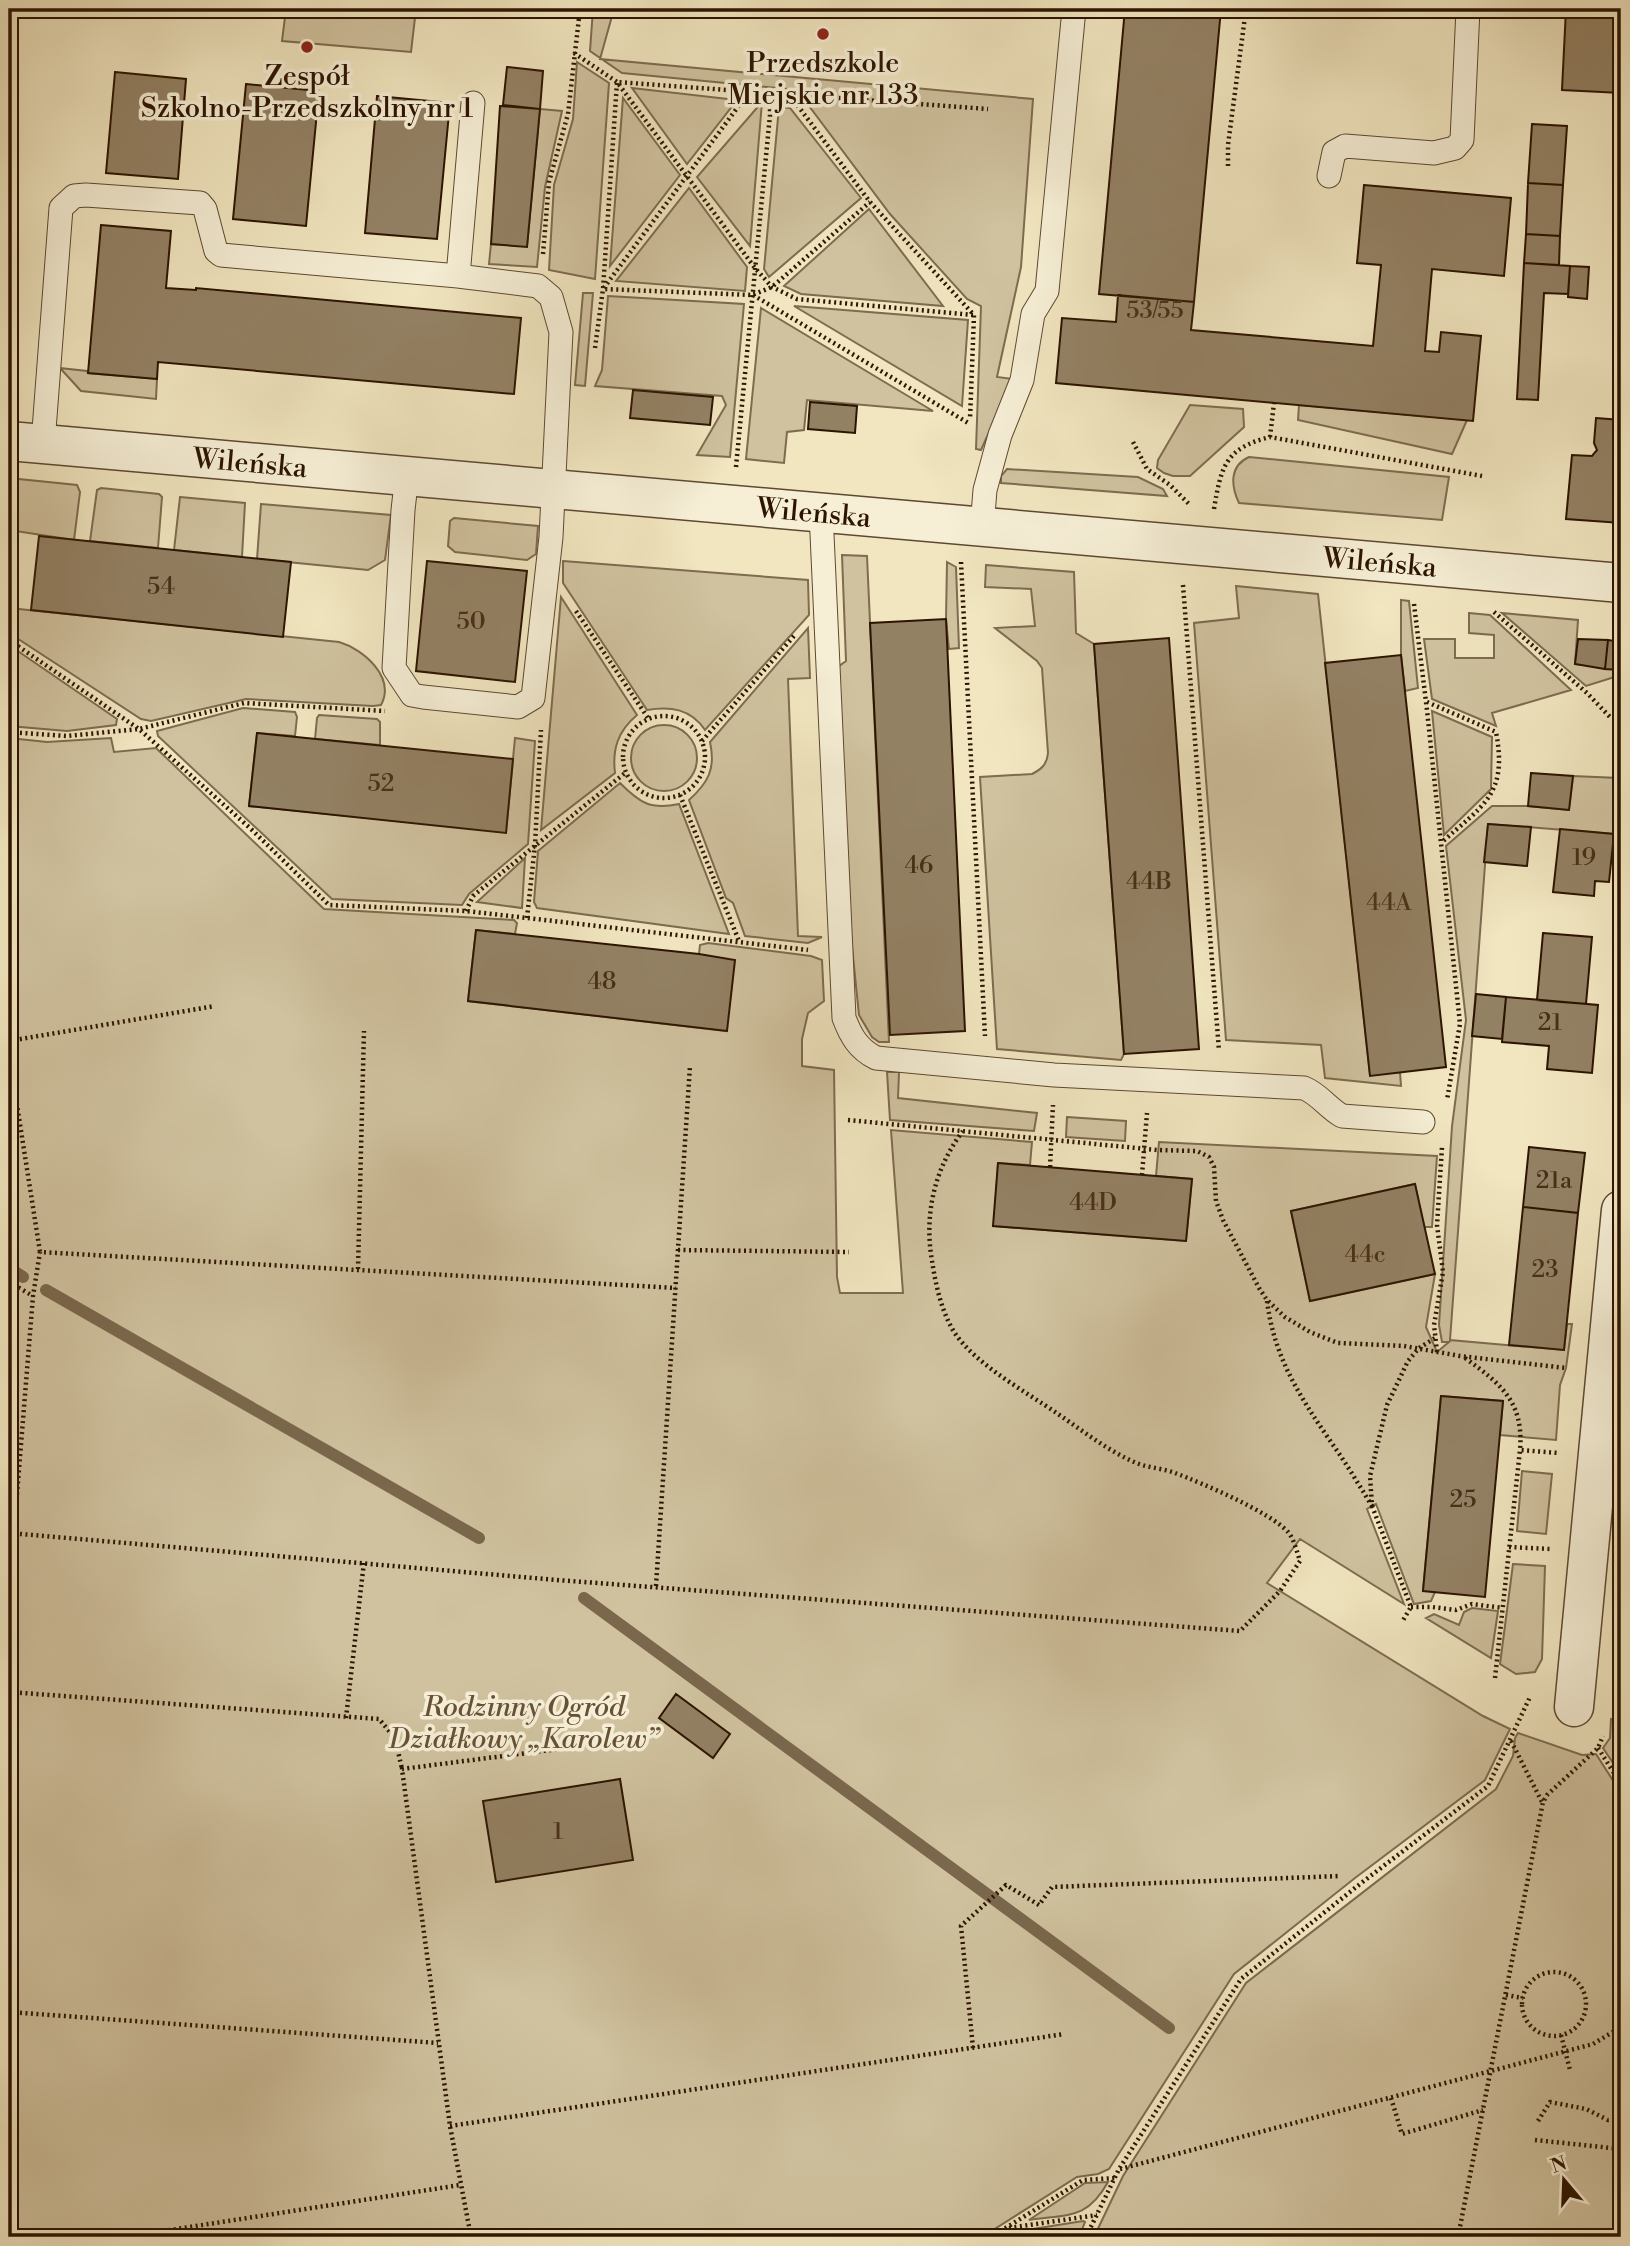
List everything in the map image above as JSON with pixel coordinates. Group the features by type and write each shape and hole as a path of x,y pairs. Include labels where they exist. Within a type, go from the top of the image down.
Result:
{"street":[{"name":"Wileńska","path":"26,442 821,512 971,541 1417,565 1621,583"},
{"path":"1589,1715 1621,1210"}],"lane":[{"path":"971,541 1000,435 1022,380 1033,314 1046,291 1074,9"},
{"path":"1329,176 1334,152 1345,146 1434,153 1455,148 1462,140 1468,9"},
{"path":"458,276 473,103"},
{"path":"26,442 61,208 74,196 200,203 208,217 216,251 221,256 458,276 538,286 551,297 561,332 548,570 533,698 526,703 518,707 412,695 394,668 407,475"},
{"path":"821,512 844,1018 849,1032 865,1052 876,1058 1054,1075 1304,1088 1315,1093 1342,1116 1423,1122"}],"path":[{"path":"538,286 549,182 568,114 580,9"},
{"path":"1228,166 1228,145 1245,9"},
{"path":"574,53 617,82 755,268 772,287 797,299 974,315"},
{"path":"617,82 988,109"},
{"path":"595,350 603,289 617,82"},
{"path":"603,289 749,92"},
{"path":"770,92 798,106 870,202 974,315 970,435"},
{"path":"736,467 770,92"},
{"path":"603,289 752,295 772,287 870,202"},
{"path":"752,295 970,424"},
{"path":"1270,437 1274,403"},
{"path":"1214,510 1225,462 1239,449 1255,440 1270,437 1482,476"},
{"path":"1133,442 1147,469 1170,485 1193,508"},
{"path":"971,541 986,1069"},
{"path":"1417,565 1413,595 1427,702 1460,1024 1446,1111"},
{"path":"548,570 648,718"},
{"path":"1182,574 1222,1083"},
{"path":"702,741 803,625 825,607"},
{"path":"1493,611 1611,718"},
{"path":"9,640 139,729 251,829 329,905 466,911 841,954"},
{"path":"9,732 67,736 139,729 244,702 388,712 412,695"},
{"path":"1427,702 1496,732 1499,747 1500,775 1489,799 1440,844"},
{"path":"526,703 541,723 535,845 527,918"},
{"path":"673,716 686,721 696,730 702,741 705,766 691,788 680,795 654,798 642,793 625,773 623,747 628,736 648,718 673,716"},
{"path":"466,911 473,896 625,773"},
{"path":"680,795 740,942"},
{"path":"9,1041 215,1006"},
{"path":"358,1269 364,1031"},
{"path":"9,1055 40,1251 33,1296 11,1533 9,1593"},
{"path":"656,1586 690,1066"},
{"path":"1049,1167 1054,1075"},
{"path":"1142,1175 1149,1080"},
{"path":"848,1121 1197,1151 1209,1157 1214,1167 1216,1201 1223,1220 1267,1300 1310,1332 1338,1343 1419,1348 1611,1379"},
{"path":"11,1533 1240,1631 1280,1591 1300,1561 1289,1532 1266,1514 1174,1472 1138,1464 1115,1453 1002,1376 966,1347 954,1331 935,1283 928,1227 930,1204 940,1169 952,1144 963,1131"},
{"path":"1437,1352 1434,1325 1443,1272 1437,1225 1443,1136"},
{"path":"678,1250 849,1252"},
{"path":"40,1251 676,1288"},
{"path":"9,1282 33,1296"},
{"path":"1267,1300 1270,1328 1281,1360 1308,1410 1372,1506 1411,1607"},
{"path":"1372,1506 1370,1476 1387,1405 1408,1361 1419,1348 1435,1338"},
{"path":"1463,1356 1508,1395 1517,1413 1521,1434 1494,1678"},
{"path":"1520,1450 1562,1454"},
{"path":"1509,1547 1554,1550"},
{"path":"346,1718 365,1562"},
{"path":"1411,1607 1432,1606 1456,1611 1472,1604 1503,1608"},
{"path":"1402,1622 1411,1607"},
{"path":"9,1692 379,1719 390,1729 396,1738 402,1769 450,2126 471,2237"},
{"path":"1086,2237 1119,2169 1241,1979 1349,1892 1488,1787 1530,1697"},
{"path":"1458,2237 1543,1804 1547,1795 1602,1742 1589,1715"},
{"path":"1510,1740 1543,1804"},
{"path":"402,1769 613,1742"},
{"path":"1598,1748 1621,1784"},
{"path":"973,2048 961,1926 1006,1885 1039,1905 1052,1887 1340,1876"},
{"path":"1546,1973 1568,1975 1583,1990 1586,2001 1585,2012 1575,2029 1561,2035 1546,2035 1529,2025 1524,2016 1523,1998 1528,1985 1546,1973"},
{"path":"1506,1995 1523,1998"},
{"path":"9,2012 439,2043"},
{"path":"1119,2169 1566,2052 1601,2042 1621,2027"},
{"path":"450,2126 1064,2034"},
{"path":"1561,2035 1570,2070"},
{"path":"1391,2098 1402,2134 1483,2110"},
{"path":"1538,2121 1550,2102 1586,2109 1608,2120 1621,2119"},
{"path":"1535,2140 1621,2149"},
{"path":"991,2237 1083,2179 1115,2178"},
{"path":"125,2237 460,2185"},
{"path":"1004,2229 1097,2215"}],"green space":[{"path":"286,9 416,9 411,52 282,41"},
{"path":"593,9 614,9 600,58 590,51"},
{"path":"602,59 1033,99 1021,267 997,377 1013,379 981,450 976,449 981,306 967,299 890,214 797,90 622,73"},
{"path":"577,62 609,83 595,279 549,270 554,185 573,119"},
{"path":"632,88 737,100 687,164"},
{"path":"623,98 680,175 610,266"},
{"path":"762,102 750,246 697,177"},
{"path":"779,107 790,108 861,198 769,277 764,269"},
{"path":"540,109 562,111 545,187 537,267 489,264 491,244 527,246"},
{"path":"689,188 747,267 745,291 616,281"},
{"path":"869,209 943,306 801,294 784,286"},
{"path":"583,293 593,293 585,386 575,385"},
{"path":"608,296 744,304 730,457 697,455 726,405 722,396 595,386 602,370"},
{"path":"794,306 968,320 962,406"},
{"path":"761,308 933,411 807,400 804,430 787,432 784,463 746,459"},
{"path":"60,368 157,379 156,399 81,391"},
{"path":"1190,405 1243,409 1244,427 1190,476 1173,476 1157,468 1158,460"},
{"path":"1299,405 1467,420 1452,454 1298,420"},
{"path":"1249,457 1449,477 1442,520 1239,503 1233,477 1242,461"},
{"path":"1007,469 1138,477 1163,489 1167,496 1001,483 1001,476"},
{"path":"9,478 77,485 80,492 74,540 9,530"},
{"path":"101,488 159,494 162,497 158,548 90,541 97,490"},
{"path":"180,497 245,503 242,557 174,550"},
{"path":"261,504 391,515 385,560 368,570 257,559"},
{"path":"454,518 538,526 536,554 527,560 455,552 448,546 450,521"},
{"path":"842,555 867,556 889,1042 879,1042 872,1037 859,1015 851,937 835,669 846,661"},
{"path":"563,561 808,580 809,615 705,730 687,713 664,708 647,710 563,583"},
{"path":"947,562 956,567 959,648 949,649 946,619"},
{"path":"986,565 1074,572 1076,633 1094,644 1124,1054 1121,1060 997,1049 980,777 1032,774 1043,766 1048,753 1042,668 995,628 1035,626 1031,589 985,587"},
{"path":"1236,586 1318,594 1370,1075 1400,1072 1401,1086 1325,1078 1321,1045 1226,1040 1194,623 1239,618"},
{"path":"561,597 637,715 625,727 618,741 614,756 615,773 541,830"},
{"path":"1401,600 1409,601 1418,688 1405,691 1401,655"},
{"path":"9,608 339,642 358,651 375,666 384,684 384,695 381,705 373,706 246,699 151,721 141,719 9,633"},
{"path":"1469,613 1490,615 1571,690 1492,713 1496,726 1432,699 1424,639 1455,639 1455,658 1494,658 1494,635 1469,633"},
{"path":"1502,613 1578,620 1575,664 1621,669 1621,675 1586,686"},
{"path":"808,628 810,678 788,679 798,936 822,937 808,943 745,936 733,903 726,898 689,800 709,775 712,760 710,742"},
{"path":"9,645 117,719 116,725 67,731 9,726"},
{"path":"243,708 295,712 297,717 295,736 257,733 249,806 506,832 515,738 535,741 528,844 469,894 462,905 332,899 158,736 157,731"},
{"path":"1432,711 1492,737 1491,789 1444,835"},
{"path":"319,715 377,719 380,722 380,745 315,739"},
{"path":"658,725 670,725 682,730 692,740 697,758 695,771 682,786 670,791 658,791 646,786 636,776 631,764 631,752 636,740 646,730"},
{"name":"Rodzinny Ogród Działkowy „Karolew”","path":"9,738 47,742 111,738 114,752 156,748 324,909 514,920 517,923 515,934 476,930 468,1001 726,1031 699,954 700,945 708,943 811,956 822,960 824,1001 808,1013 802,1039 802,1066 834,1070 837,1277 840,1293 903,1293 891,1130 1032,1142 1030,1165 998,1163 994,1226 1186,1241 1192,1179 1156,1176 1159,1142 1437,1156 1432,1227 1424,1227 1415,1184 1291,1211 1310,1301 1435,1274 1426,1327 1437,1352 1449,1342 1442,1342 1439,1325 1452,1126 1466,1020 1446,846 1492,806 1569,810 1573,776 1619,778 1614,834 1488,824 1450,1340 1564,1350 1567,1324 1572,1324 1566,1368 1560,1385 1556,1440 1500,1435 1503,1401 1441,1396 1423,1590 1435,1592 1431,1601 1414,1604 1376,1504 1367,1509 1404,1604 1300,1539 1267,1583 1483,1716 1510,1729 1485,1780 1234,1974 1109,2169 1098,2174 1077,2177 982,2237 9,2237"},
{"path":"620,783 646,803 660,806 679,804 729,934 537,908 534,902 538,851"},
{"path":"525,858 522,908 477,902"},
{"path":"887,1072 899,1072 898,1098 1037,1113 1034,1131 890,1120"},
{"path":"1067,1117 1126,1121 1125,1141 1066,1137"},
{"path":"1522,1471 1552,1474 1546,1534 1517,1531"},
{"path":"1513,1564 1545,1566 1542,1659 1535,1672 1516,1674 1500,1664"},
{"path":"1472,1608 1498,1611 1491,1658 1426,1618 1434,1614 1459,1625 1464,1612"},
{"path":"1611,1719 1618,1720 1616,1747 1621,1756 1621,1775 1603,1748 1610,1738"},
{"path":"1518,1733 1582,1755 1596,1754 1621,1793 1621,2237 1094,2237 1123,2176 1246,1983 1496,1789 1513,1756"},
{"path":"1108,2182 1084,2209 1066,2215 1029,2220 1085,2183"},
{"path":"1085,2222 1079,2237 1002,2237 1020,2231"}],"building":[{"path":"1125,9 1221,9 1194,302 1099,294"},
{"path":"1566,9 1621,9 1621,93 1562,90"},
{"path":"507,67 543,71 540,109 503,105"},
{"path":"115,72 186,79 178,179 106,173"},
{"path":"246,84 319,91 306,226 233,219"},
{"path":"377,96 450,103 437,239 365,233"},
{"path":"500,106 540,109 527,247 491,244"},
{"path":"1532,124 1567,126 1563,185 1528,183"},
{"path":"1528,183 1563,185 1560,236 1526,234"},
{"path":"1364,185 1511,198 1504,276 1432,269 1425,351 1439,352 1441,332 1481,336 1473,421 1056,383 1062,318 1116,322 1118,295 1194,302 1191,330 1373,346 1381,265 1357,263"},
{"path":"101,225 171,231 166,288 196,288 521,318 514,394 158,362 157,379 88,373"},
{"path":"1526,234 1560,236 1559,265 1524,263"},
{"path":"1524,263 1570,266 1568,294 1544,293 1538,400 1517,399"},
{"path":"1570,266 1589,267 1587,299 1568,297"},
{"path":"633,390 713,397 710,425 630,418"},
{"path":"810,402 857,406 855,433 808,429"},
{"path":"1596,418 1621,420 1621,523 1566,519 1572,455 1592,456 1597,450 1594,443"},
{"path":"39,536 291,562 283,637 31,610"},
{"path":"427,561 527,571 515,682 416,671"},
{"path":"946,619 965,1031 890,1035 870,623"},
{"path":"1169,638 1199,1049 1124,1054 1094,644"},
{"path":"1578,639 1608,640 1605,669 1575,664"},
{"path":"1608,640 1621,642 1620,670 1605,669"},
{"path":"1401,655 1446,1067 1370,1076 1325,663"},
{"path":"257,733 513,759 506,833 249,806"},
{"path":"1531,773 1573,776 1569,810 1528,806"},
{"path":"1488,824 1531,827 1527,866 1484,862"},
{"path":"1560,829 1614,834 1609,882 1595,881 1594,896 1553,892"},
{"path":"476,930 735,960 727,1031 468,1001"},
{"path":"1543,933 1592,937 1586,1004 1537,1000"},
{"path":"1476,994 1506,997 1502,1039 1472,1036"},
{"path":"1506,997 1598,1005 1592,1073 1547,1069 1549,1046 1502,1042"},
{"path":"1529,1147 1585,1153 1578,1213 1523,1207"},
{"path":"998,1163 1192,1179 1186,1241 993,1226"},
{"path":"1415,1184 1435,1274 1310,1301 1291,1211"},
{"path":"1523,1207 1578,1213 1564,1350 1509,1345"},
{"path":"1441,1396 1503,1401 1485,1597 1423,1591"},
{"path":"676,1694 730,1734 713,1758 659,1718"},
{"path":"620,1779 633,1860 496,1882 483,1801"}],"waterway":[{"path":"9,1268 23,1277"},
{"path":"46,1290 479,1538"},
{"path":"584,1598 1169,2028"}],"place":[{"name":"Przedszkole Miejskie nr 133","path":"823,34"},
{"name":"Zespół Szkolno-Przedszkolny nr 1","path":"307,47"}]}
